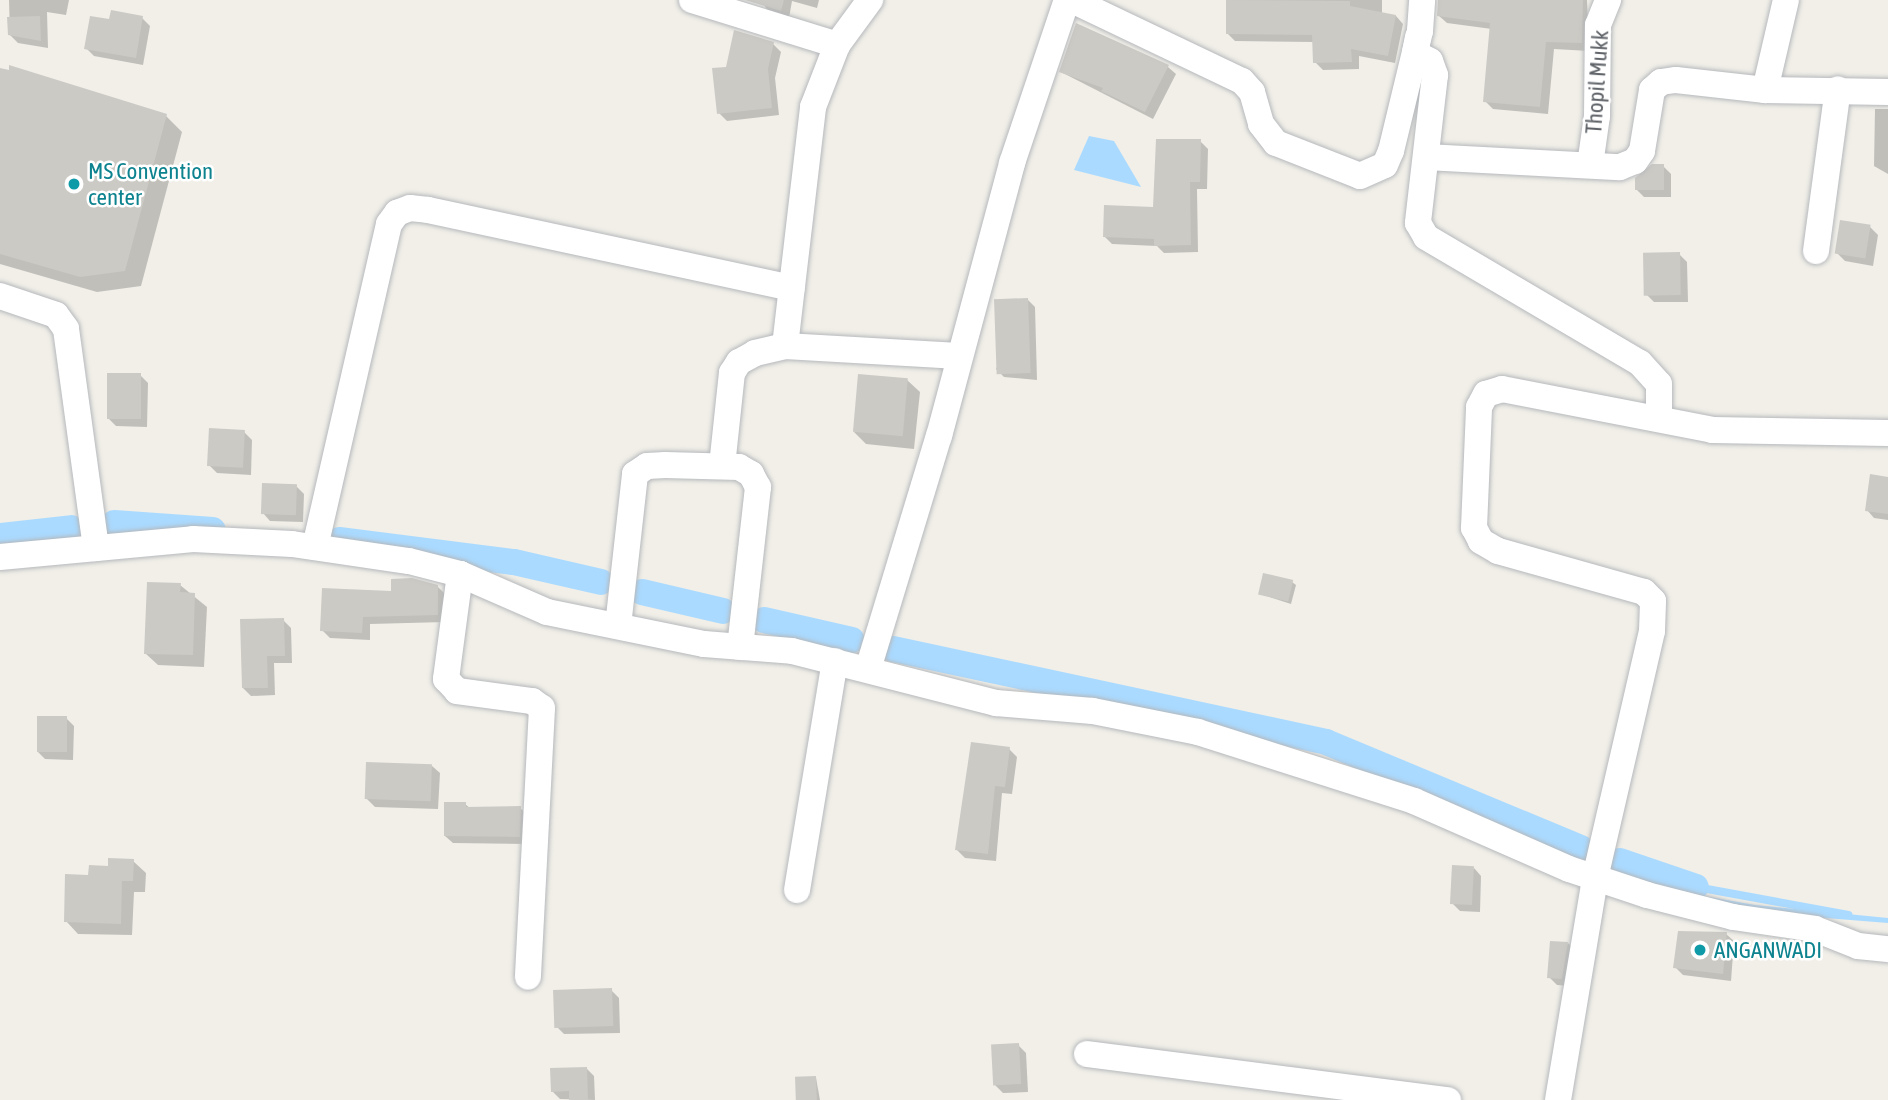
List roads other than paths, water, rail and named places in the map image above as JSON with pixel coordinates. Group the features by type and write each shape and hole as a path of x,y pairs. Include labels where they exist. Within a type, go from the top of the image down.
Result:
{"street":[{"path":"692,0 837,45"},
{"path":"785,346 813,107 837,45 870,0"},
{"path":"868,669 1012,163 1066,0"},
{"path":"1072,0 1242,82 1252,92 1261,124 1276,143 1360,176 1385,165 1391,151 1420,31"},
{"path":"1422,0 1415,53 1430,61 1435,75 1419,223 1426,237 1640,363 1659,384 1659,417"},
{"name":"Thopil Mukk","path":"1590,165 1597,116 1598,24 1608,0"},
{"path":"1766,90 1786,0"},
{"path":"1426,157 1620,166 1635,161 1642,151 1646,103 1661,82 1676,80 1766,90 1838,89 1888,92"},
{"path":"1816,251 1838,89"},
{"path":"315,547 389,224 397,213 428,211 792,288"},
{"path":"0,296 56,315 66,329 96,548"},
{"path":"722,466 732,373 739,362 755,353 785,346 959,356"},
{"path":"1558,1100 1595,878 1652,631 1653,601 1644,592 1498,551 1481,541 1474,528 1479,407 1486,394 1502,389 1734,432 1888,433"},
{"path":"618,626 635,474 647,466 722,466 751,474 758,487 740,646"},
{"path":"0,557 193,539 315,547 460,574 547,612 740,646 792,651 996,703 1093,711 1198,732 1414,801 1595,878 1721,914 1815,929 1858,946 1888,949"},
{"path":"460,574 446,679 457,691 532,701 542,708 528,976"},
{"path":"797,890 835,661"},
{"path":"1087,1054 1448,1100"}],"water":[{"path":"1089,136 1114,141 1141,187 1074,170"},
{"path":"1606,879 1755,905 1888,918 1888,923 1788,915"}],"waterway":[{"path":"114,523 213,530"},
{"path":"0,536 72,528"},
{"path":"339,540 514,562 601,582"},
{"path":"642,592 723,611"},
{"path":"764,620 852,640"},
{"path":"893,649 1326,742 1581,848"},
{"path":"1620,861 1696,887"},
{"path":"1696,887 1848,915"}],"place":[{"name":"MS Convention center","path":"74,184"},
{"name":"ANGANWADI","path":"1700,950"}]}
